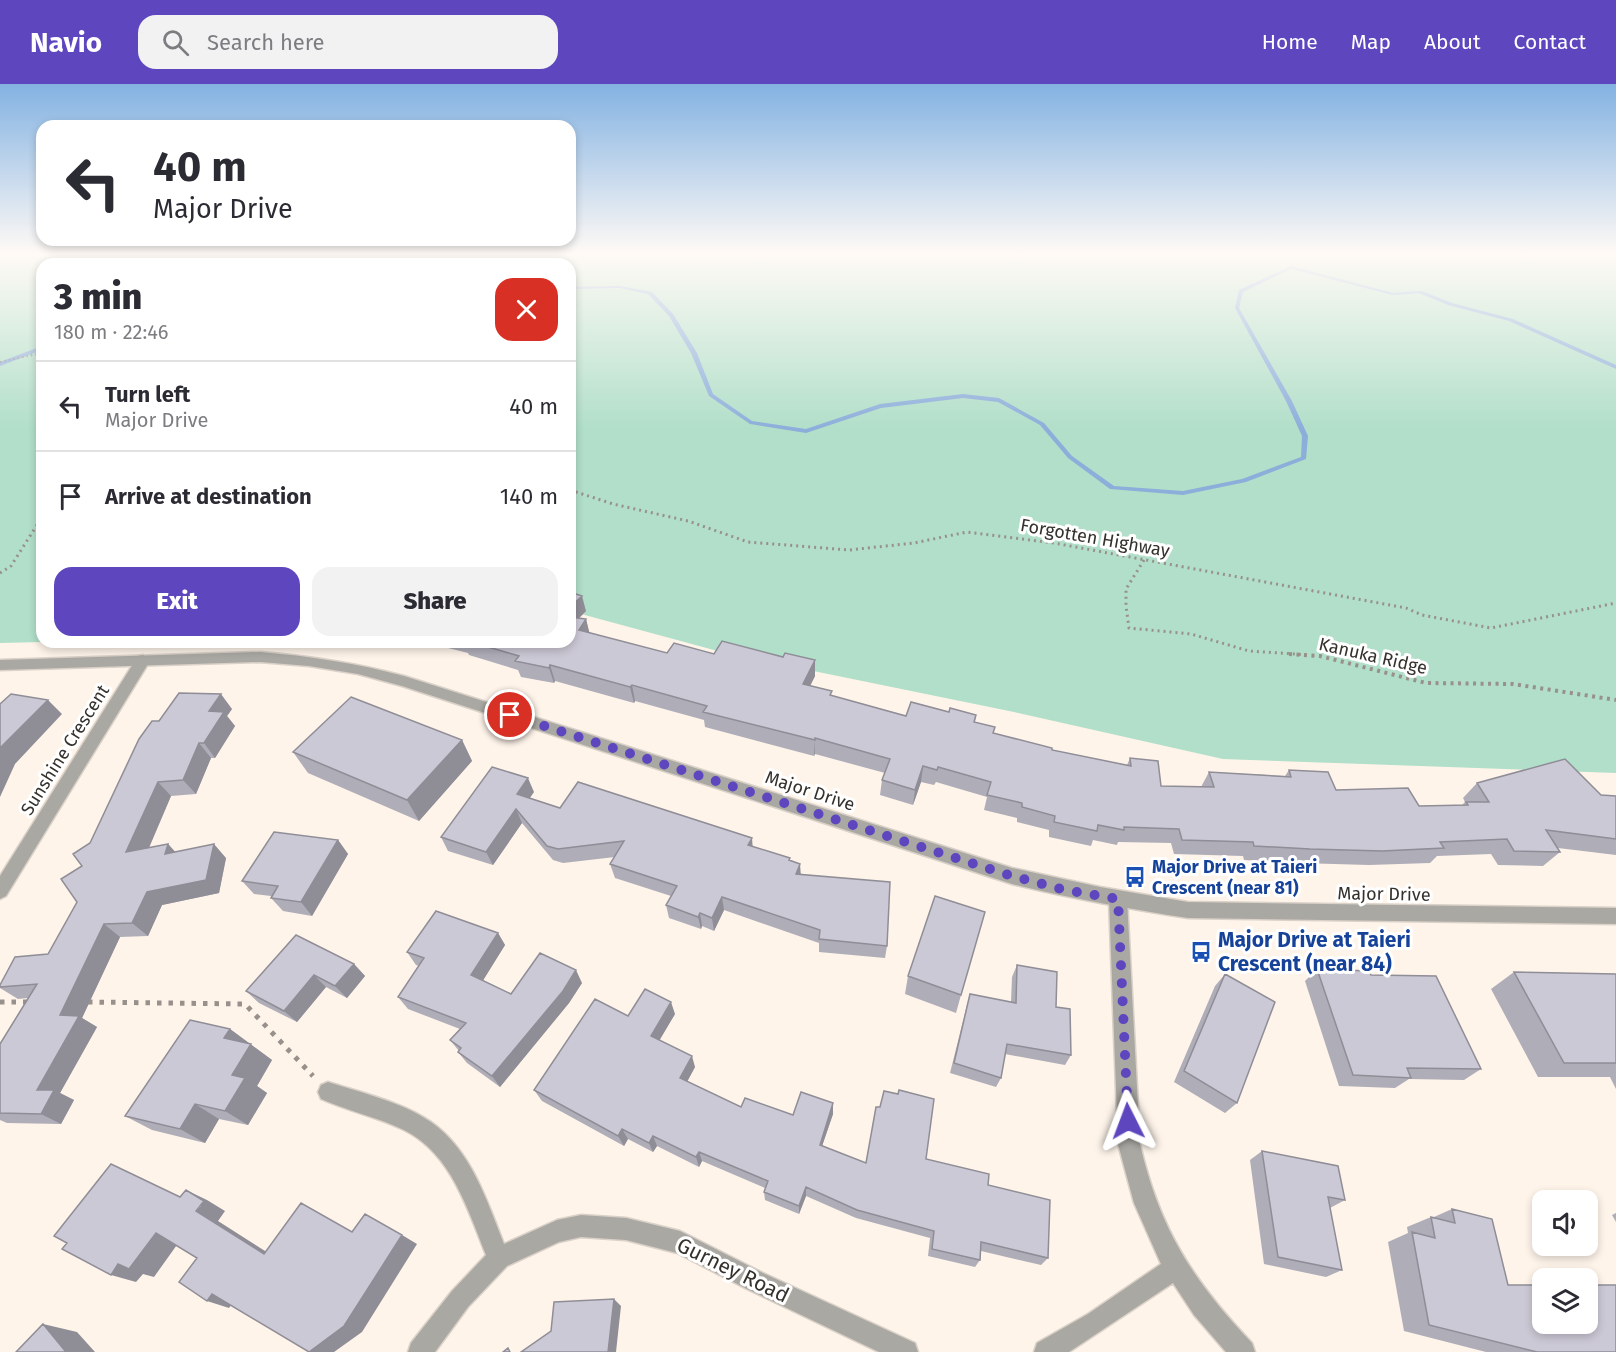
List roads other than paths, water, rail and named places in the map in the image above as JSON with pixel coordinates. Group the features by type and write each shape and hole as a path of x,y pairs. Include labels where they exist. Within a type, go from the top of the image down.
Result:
{"street":[{"name":"Major Drive","path":"0,665 260,657 309,661 358,669 404,681 1012,876 1065,890 1118,899 1199,910 1616,916"},
{"name":"Sunshine Crescent","path":"0,891 143,660"},
{"path":"1118,899 1129,1144 1135,1173 1157,1235 1175,1268 1224,1332 1243,1352"},
{"path":"328,1092 422,1129 449,1152 499,1258"},
{"name":"Gurney Road","path":"420,1352 460,1299 499,1258 557,1231 581,1226 626,1229 680,1242 755,1281 906,1352"},
{"path":"1046,1352 1096,1322 1175,1268"}],"waterway":[{"path":"668,312 694,353 711,395 750,422 806,431 880,406 963,396 999,400 1042,424 1070,457 1112,488 1183,493 1244,481 1304,458 1305,436 1289,401 1239,312"},
{"path":"1481,312 1511,320 1616,367"},
{"path":"0,364 36,350"}],"place":[{"name":"Major Drive at Taieri Crescent (near 81)","path":"1135,877"},
{"name":"Major Drive at Taieri Crescent (near 84)","path":"1201,952"}]}
